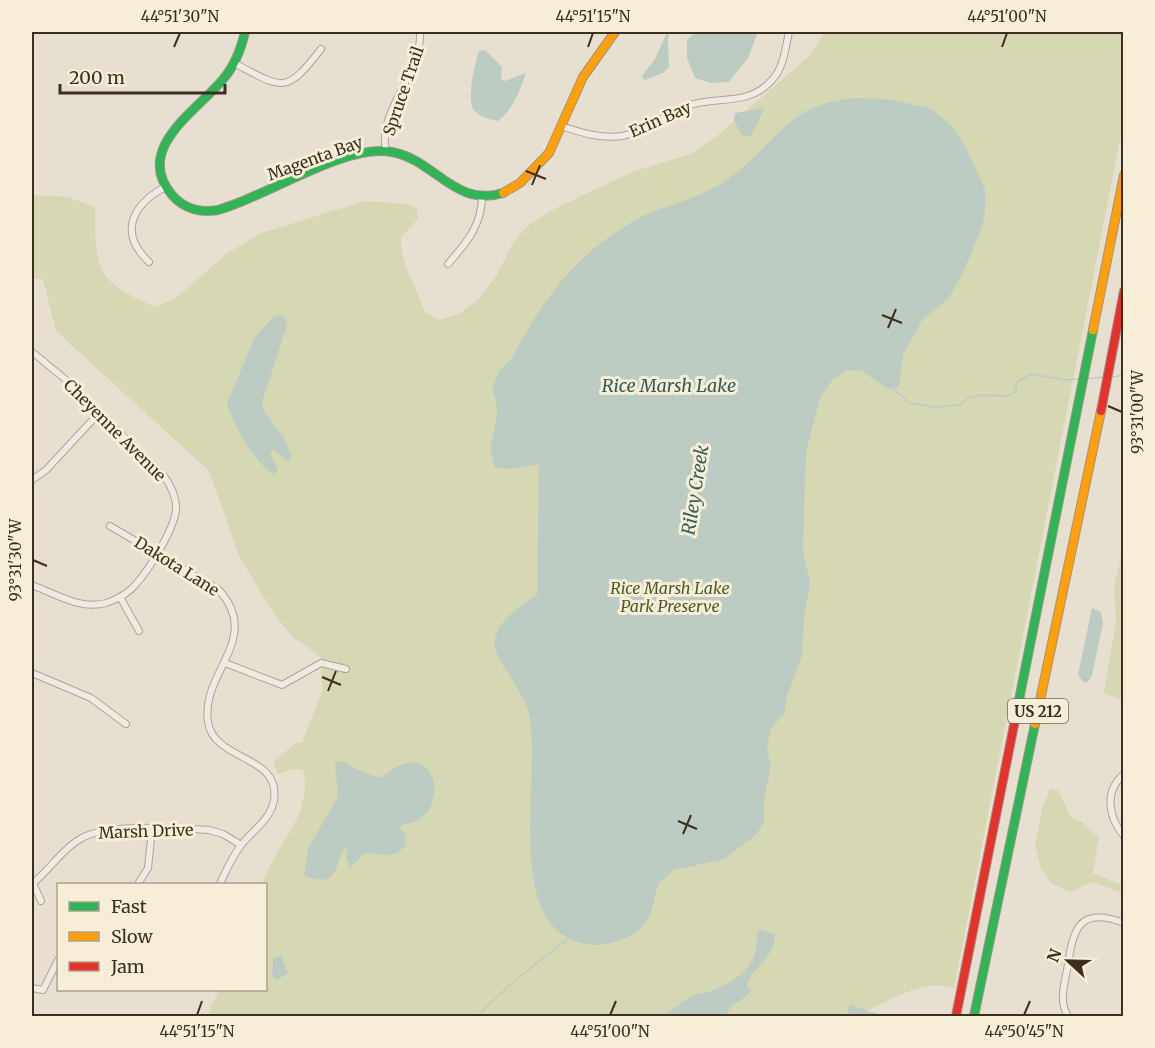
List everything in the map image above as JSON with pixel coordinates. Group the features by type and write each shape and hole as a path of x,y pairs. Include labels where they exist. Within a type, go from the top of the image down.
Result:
{"main road":[{"path":"165,187 161,172 161,156 172,132 182,118 225,78 234,63 245,32"},
{"path":"482,198 502,194 520,183 547,158 564,127 580,82 615,32"},
{"name":"Magenta Bay","path":"165,187 186,207 215,211 355,156 386,151 417,158 433,168 454,188 482,198"},
{"name":"US 212","path":"956,1017 1124,175"},
{"name":"US 212","path":"974,1017 1124,291"}],"street":[{"name":"Spruce Trail","path":"386,151 385,137 390,118 416,62 420,32"},
{"name":"Erin Bay","path":"564,127 595,136 621,136 645,129 695,104 733,100 754,94 777,73 789,32"},
{"path":"234,63 271,82 283,85 297,79 321,50"},
{"path":"149,262 135,245 132,225 139,207 165,187"},
{"path":"448,264 474,233 481,214 482,198"},
{"name":"Cheyenne Avenue","path":"32,352 65,380 171,485 176,509 173,523 137,584 120,597"},
{"path":"32,480 46,470 99,413"},
{"name":"Dakota Lane","path":"110,526 157,551 219,590 230,602 236,615 235,633 208,704 210,731 220,746 265,770 273,789 274,800 269,814 241,845 221,883"},
{"path":"32,585 74,602 91,604 120,597 139,631"},
{"path":"225,663 282,685 321,663 333,664 346,669"},
{"path":"32,673 91,698 126,724"},
{"path":"1124,774 1115,784 1110,798 1114,822 1124,836"},
{"path":"139,883 148,868 152,829"},
{"name":"Marsh Drive","path":"32,884 78,840 94,832 152,829 209,830 223,834 241,845"},
{"path":"32,884 40,902"},
{"path":"1068,1017 1063,1002 1063,991 1076,928 1082,922 1098,915 1124,923"},
{"path":"32,988 43,990 57,962"}],"green space":[{"name":"Rice Marsh Lake Park Preserve","path":"825,32 1123,32 1123,124 954,988 928,986 915,989 854,1016 210,1016 211,1007 219,991 267,991 267,883 263,883 275,856 298,816 305,786 303,770 294,769 278,774 273,762 297,742 302,743 322,691 321,657 293,637 276,617 240,558 209,471 56,331 43,279 32,278 32,195 68,197 95,207 96,245 102,270 109,280 120,288 155,307 176,298 226,254 259,234 364,201 406,204 417,209 418,219 401,237 401,249 425,312 439,320 457,315 479,299 497,275 513,243 527,226 556,208 632,172 693,153 716,137 809,56"},
{"path":"1123,550 1123,701 1104,693 1116,622 1114,586"},
{"path":"1050,789 1058,790 1070,816 1083,823 1099,838 1093,873 1123,885 1123,893 1092,882 1070,892 1051,883 1041,869 1035,845 1042,808"}],"water":[{"path":"667,32 670,32 668,38 669,67 663,73 644,80 642,76 655,59"},
{"path":"695,32 758,32 748,58 729,82 711,83 695,78 687,58 687,40"},
{"path":"485,50 502,67 501,79 505,81 526,73 512,105 498,121 478,114 471,104 471,89 479,51"},
{"name":"Rice Marsh Lake","path":"857,98 894,100 931,109 953,127 963,142 985,189 982,227 962,275 948,299 922,320 903,355 899,387 889,389 861,371 848,370 833,379 820,398 807,448 805,470 803,551 810,583 804,616 802,656 787,696 784,714 770,730 767,749 771,766 764,799 764,820 757,834 724,859 674,870 658,884 652,910 646,922 634,933 618,941 605,944 579,943 552,925 539,902 533,874 530,841 532,744 530,719 524,700 494,646 495,637 503,622 537,595 539,464 513,469 495,467 491,447 497,411 492,390 499,371 512,358 548,299 590,252 638,219 719,185 754,158 781,130 812,108 832,101"},
{"path":"764,108 752,134 747,137 741,134 734,120 735,113"},
{"path":"275,315 283,316 287,325 262,402 265,413 284,438 292,457 288,461 273,449 270,454 278,470 273,475 245,442 227,403 255,337"},
{"path":"1092,608 1101,612 1103,623 1092,675 1089,681 1084,683 1078,675"},
{"path":"343,761 379,778 401,765 419,764 432,775 434,794 432,803 421,818 399,827 405,834 406,845 395,854 363,854 350,869 346,856 348,849 343,849 338,865 331,876 327,879 314,879 304,875 308,849 338,796 335,763"},
{"path":"760,929 775,934 774,944 766,959 748,981 747,987 752,988 750,992 732,1006 726,1016 658,1016 694,995 712,991 739,976 751,963 757,945 757,933"},
{"path":"281,955 288,973 277,980 272,976 273,959"},
{"path":"850,1005 882,1016 851,1016 847,1010"}],"waterway":[{"name":"Riley Creek","path":"1111,377 1119,376 1124,372"},
{"name":"Riley Creek","path":"892,388 910,403 935,407 960,405 968,398 980,395 1007,396 1016,391 1016,383 1031,374 1066,380 1079,379"},
{"name":"Riley Creek","path":"1087,379 1103,377"},
{"name":"Riley Creek","path":"477,1016 513,982 570,937"}],"traffic: fast":[{"path":"245,32 242,45 228,73 186,116 174,130 165,146 160,161 162,178 172,195 182,204 199,210 218,210 329,163 373,151 392,152 407,157 458,189 471,194 486,196 503,193"},
{"path":"1014,725 1093,330"},
{"path":"974,1016 1035,724"}],"traffic: slow":[{"path":"503,193 520,183 549,153 583,77 615,32"},
{"path":"1093,330 1124,175"},
{"path":"1035,724 1101,411"}],"traffic: jam":[{"path":"1101,411 1124,291"},
{"path":"956,1016 1014,725"}]}
